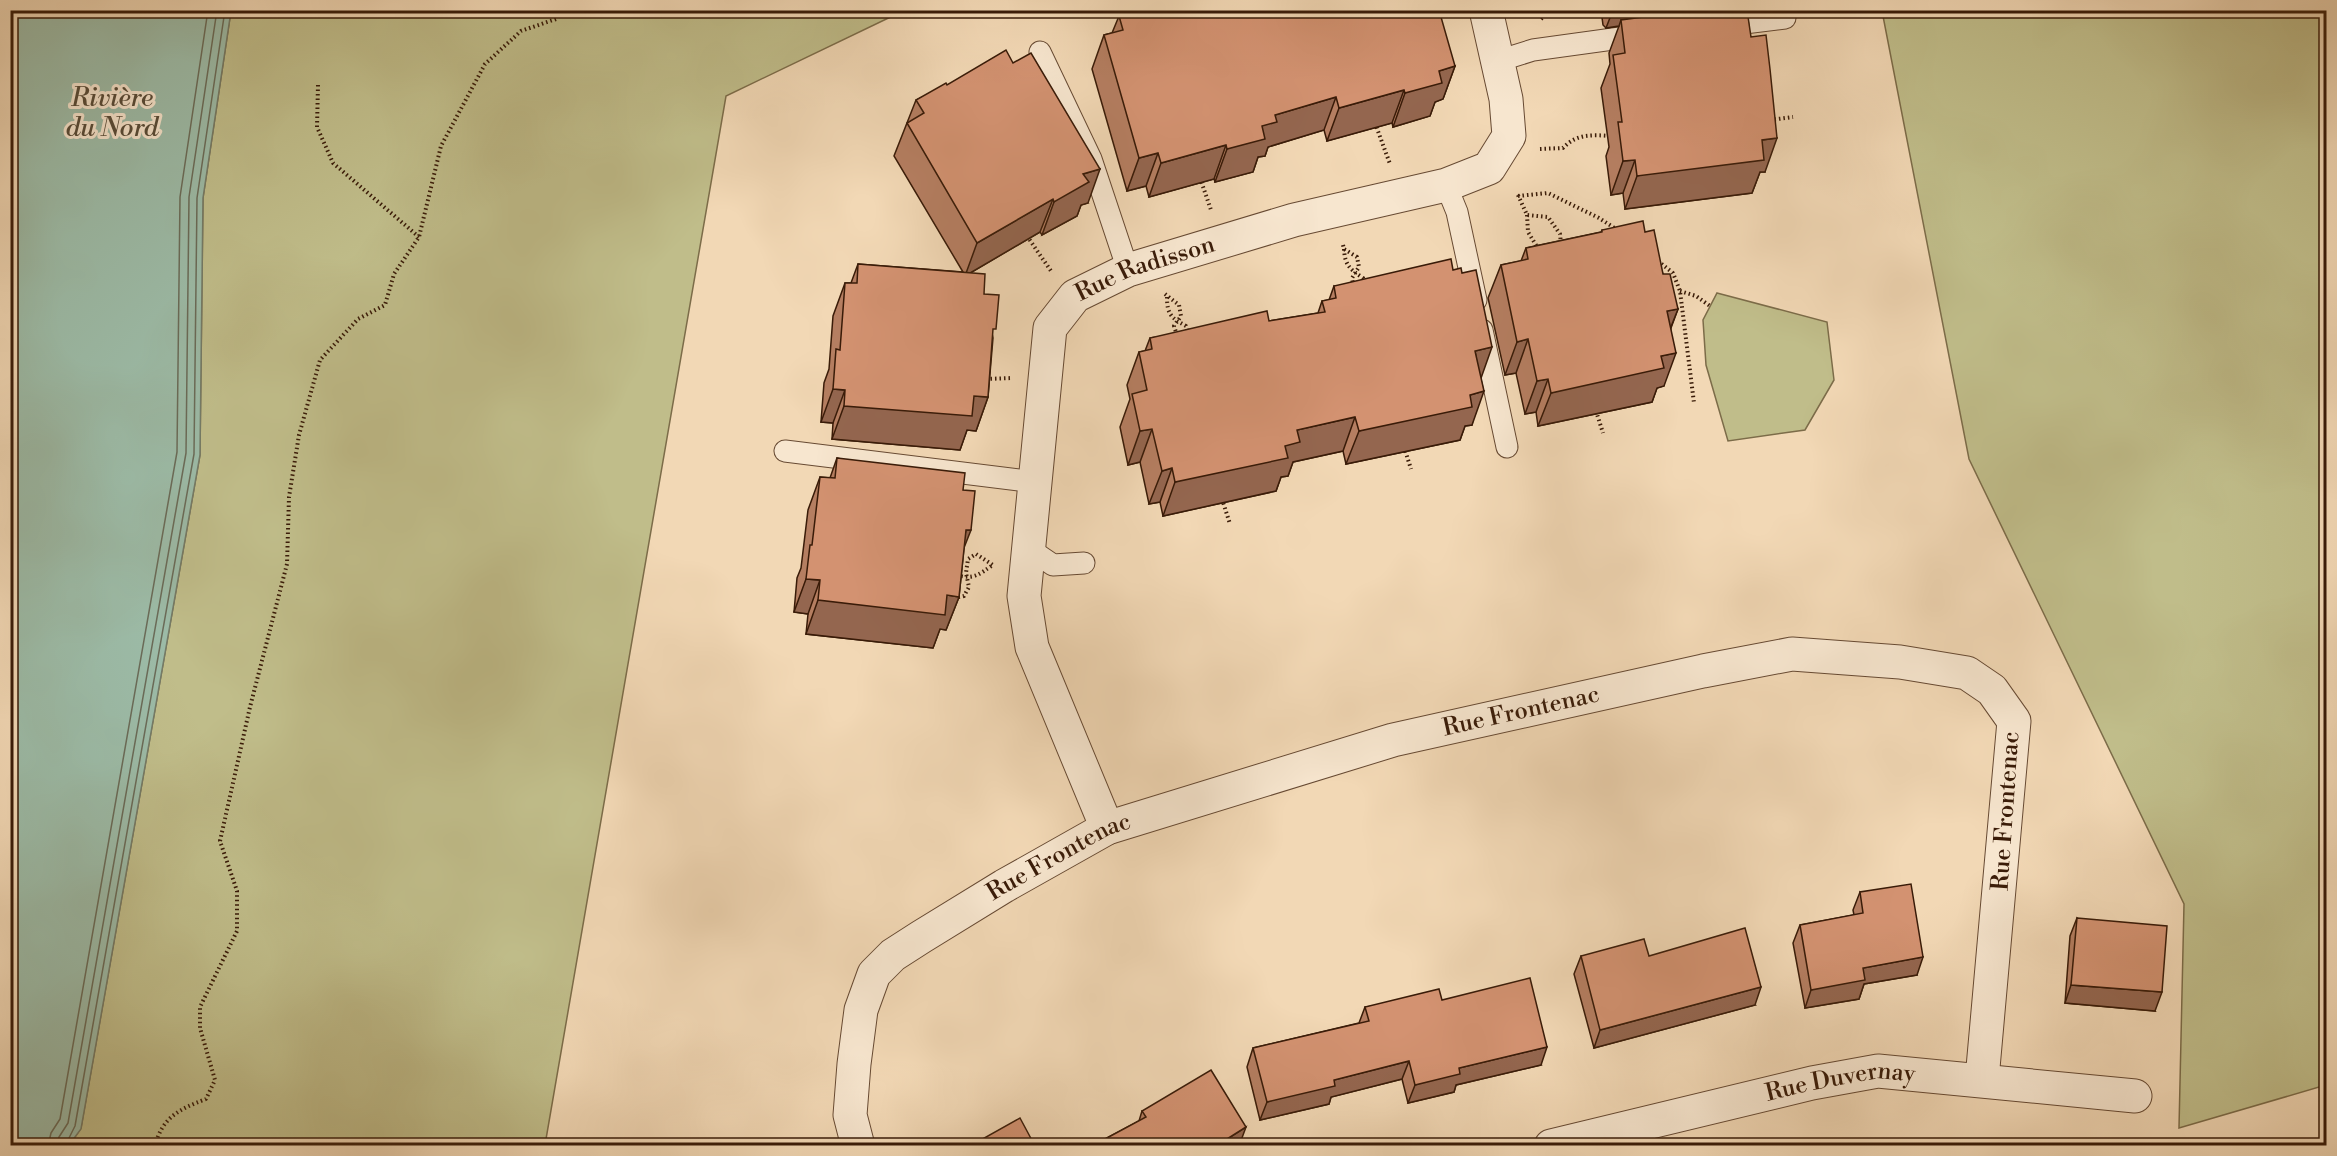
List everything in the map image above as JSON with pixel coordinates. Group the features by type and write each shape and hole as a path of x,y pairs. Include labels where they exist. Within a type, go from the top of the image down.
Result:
{"street":[{"path":"1486,10 1506,99 1509,135 1489,168"},
{"name":"Rue Radisson","path":"1107,828 1032,647 1024,596 1050,328 1075,296 1128,270 1294,220 1446,185 1489,168"},
{"name":"Rue Frontenac","path":"858,1146 850,1115 854,1064 861,1010 874,974 893,955 921,937 1004,886 1107,828 1393,740 1703,671 1792,654 1900,662 1967,673 1992,690 2014,721 1982,1079"},
{"name":"Rue Duvernay","path":"1551,1146 1812,1083 1878,1071 1982,1079 2135,1096"}],"lane":[{"path":"1698,29 1785,18"},
{"path":"1498,61 1533,50 1663,33"},
{"path":"1041,52 1091,159 1128,270"},
{"path":"1446,185 1457,212 1507,447"},
{"path":"785,451 1035,482"},
{"path":"1027,558 1053,565 1083,563"}],"path":[{"path":"155,1146 159,1129 181,1109 206,1099 215,1080 200,1028 200,1007 237,931 237,891 220,842 250,707 287,564 289,497 299,435 320,360 358,319 385,304 394,274 418,237 441,146 485,64 520,31 556,19 565,10"},
{"path":"318,85 317,127 333,163 418,237"},
{"path":"1372,114 1401,195"},
{"path":"1763,121 1793,117"},
{"path":"1509,135 1544,150 1563,148 1570,141 1584,135 1622,136"},
{"path":"1489,168 1518,196 1527,215 1528,232 1543,256"},
{"path":"1197,169 1222,242"},
{"path":"1518,196 1548,193 1599,218 1625,236"},
{"path":"1527,215 1548,217 1560,234 1562,252"},
{"path":"1021,227 1051,271 1075,296"},
{"path":"1341,240 1345,262 1351,272 1363,278 1367,293"},
{"path":"1344,249 1357,257 1359,267 1352,283 1358,290"},
{"path":"1650,254 1673,273 1680,291 1694,403"},
{"path":"1163,288 1167,297 1167,311 1178,322 1186,326 1189,341"},
{"path":"1680,291 1696,296 1710,306"},
{"path":"1167,297 1179,305 1181,316 1174,332 1180,338"},
{"path":"976,380 1012,378 1045,384"},
{"path":"1594,402 1603,433"},
{"path":"1402,441 1411,469"},
{"path":"1220,491 1230,524"},
{"path":"950,595 956,599 964,596 969,587 966,573 968,560 976,554 993,565"},
{"path":"948,577 956,575 969,579 978,576 993,565 1027,558"}],"shaded area":[{"path":"231,11 903,11 726,96 545,1145 69,1146 81,1128 200,455 203,198"},
{"path":"1882,11 2326,11 2326,1085 2179,1128 2184,904 1969,459"},
{"path":"1717,293 1827,322 1834,380 1805,430 1728,441 1706,365 1703,320"}],"water":[{"name":"Rivière du Nord","path":"10,11 231,11 203,198 200,455 81,1129 69,1145 11,1145"}],"building":[{"path":"1139,10 1439,10 1455,66 1439,71 1442,83 1405,93 1404,90 1339,108 1336,97 1275,115 1277,122 1262,126 1265,139 1227,149 1226,145 1161,163 1158,153 1139,158 1104,35 1123,30 1119,16"},
{"path":"1695,10 1747,10 1751,37 1766,35 1777,138 1762,140 1764,160 1637,176 1635,160 1623,161 1618,122 1622,122 1613,55 1625,53 1621,20"},
{"path":"1006,50 1013,63 1031,53 1100,169 1083,174 1089,182 1054,202 1053,199 977,243 907,123 924,113 916,100 946,83 947,85"},
{"path":"1643,221 1645,232 1654,230 1663,274 1670,274 1678,309 1667,311 1676,353 1661,356 1664,368 1551,393 1548,379 1537,381 1528,339 1517,342 1501,265 1528,259 1526,248"},
{"path":"1451,259 1453,270 1461,268 1462,273 1476,270 1492,347 1475,351 1484,391 1470,395 1472,407 1359,431 1355,417 1297,430 1300,442 1285,446 1288,458 1175,482 1172,468 1162,471 1152,429 1140,431 1132,394 1147,390 1139,352 1152,349 1150,338 1267,311 1269,321 1325,312 1322,301 1336,298 1334,286"},
{"path":"858,264 985,274 984,294 999,295 996,329 993,329 988,397 974,396 972,416 844,406 845,390 833,389 836,349 840,350 845,283 857,283"},
{"path":"837,458 965,473 963,490 975,491 971,530 966,530 959,597 947,595 945,615 818,600 820,580 806,579 810,545 812,545 820,477 835,478"},
{"path":"1911,884 1923,957 1863,968 1865,980 1811,990 1800,925 1863,913 1860,892"},
{"path":"2077,918 2167,926 2162,992 2071,985"},
{"path":"1745,928 1761,987 1600,1030 1581,956 1644,939 1649,956"},
{"path":"1530,978 1547,1047 1459,1068 1460,1074 1415,1085 1409,1061 1334,1080 1335,1086 1267,1102 1253,1048 1369,1021 1365,1007 1439,989 1442,1000"},
{"path":"1211,1070 1246,1127 1216,1146 1201,1146 1197,1139 1187,1146 1092,1146 1146,1117 1142,1111"},
{"path":"1020,1118 1035,1146 970,1146"},
{"path":"1864,1142 1864,1146 1847,1146"}]}
